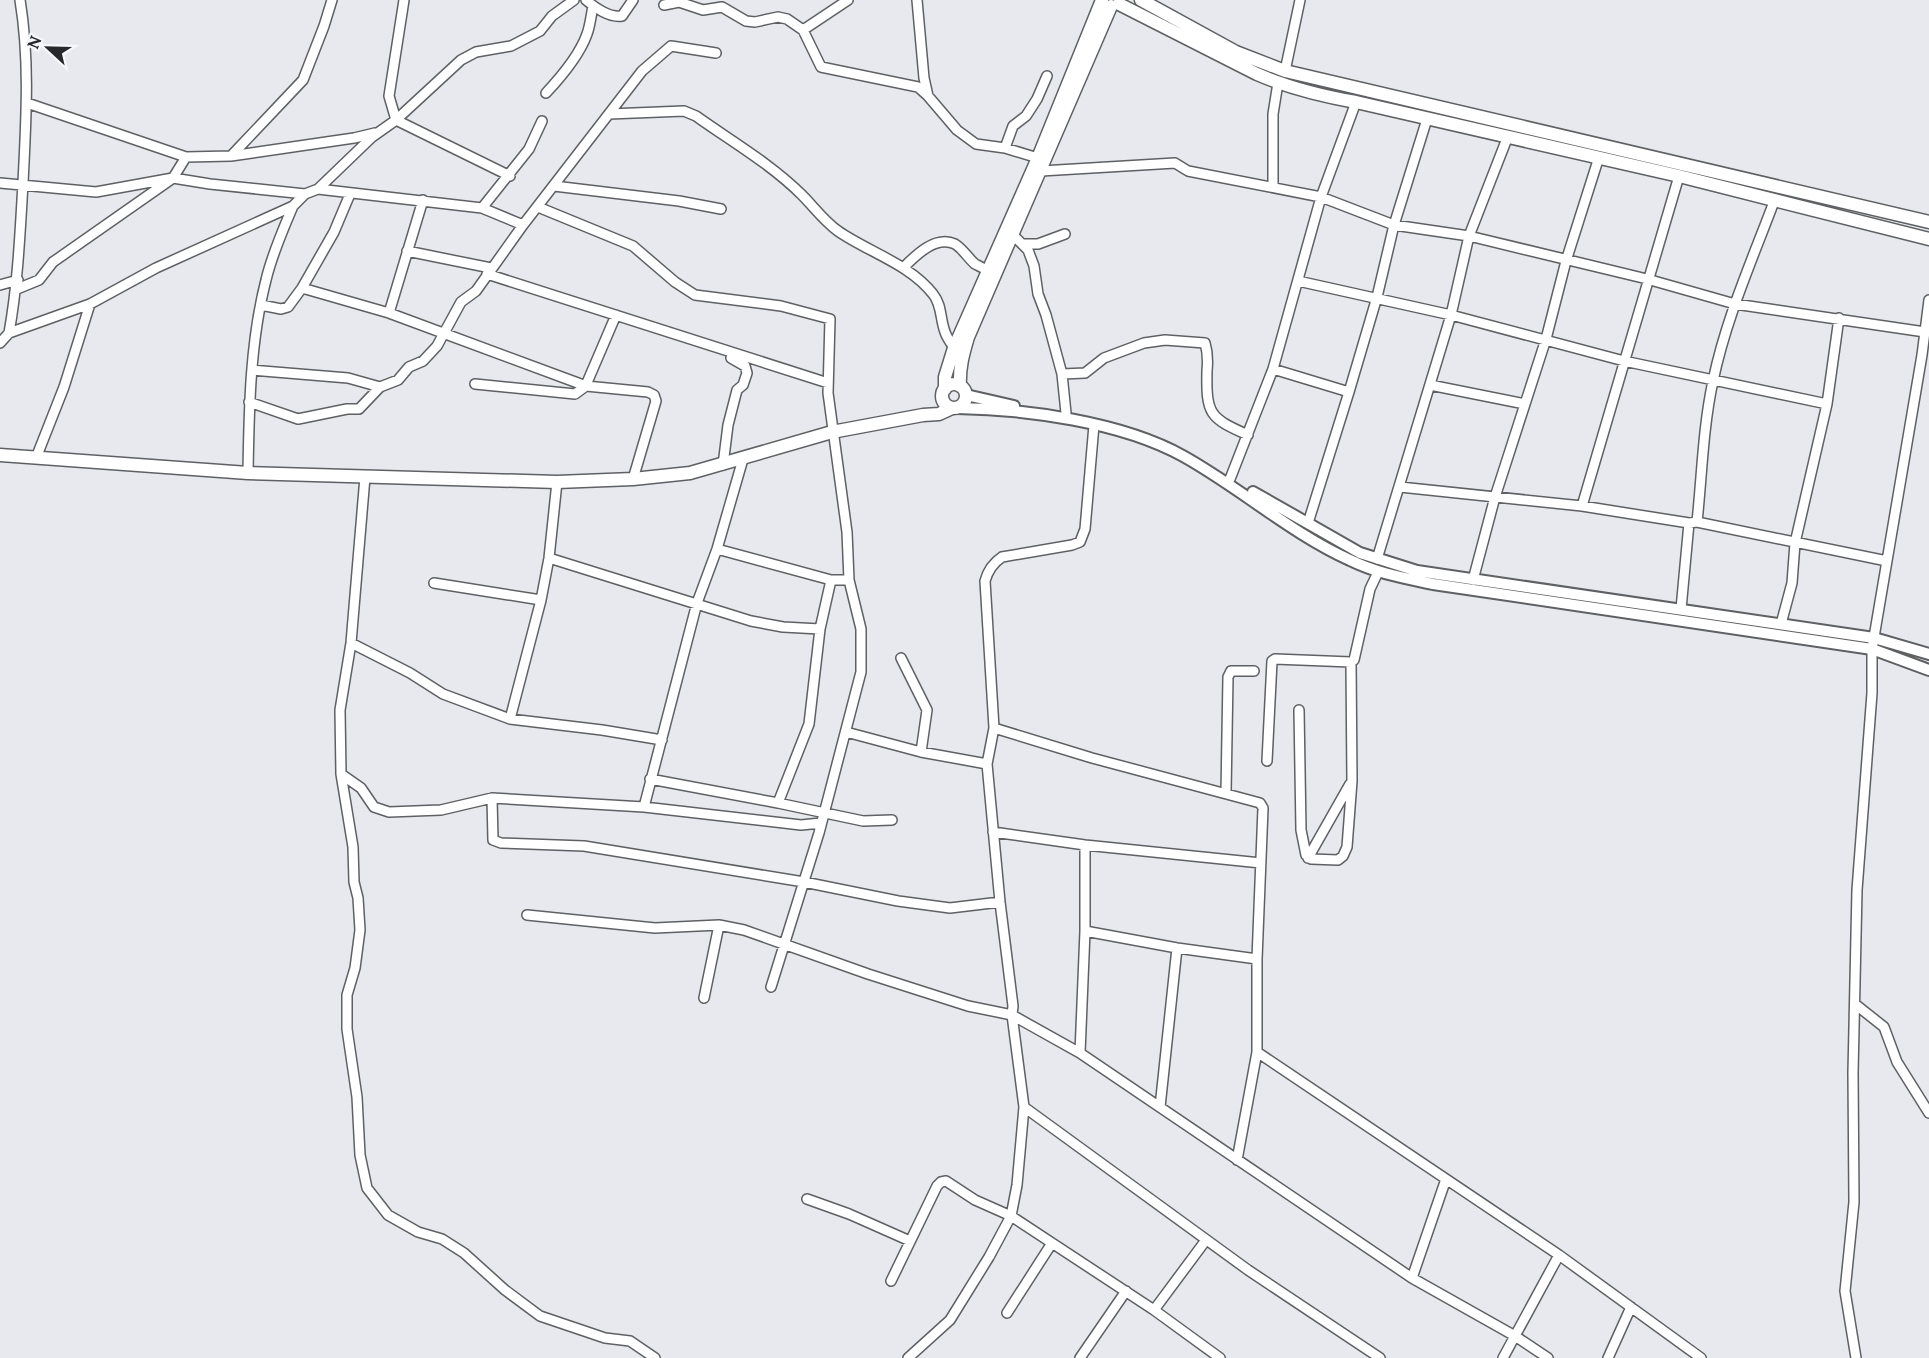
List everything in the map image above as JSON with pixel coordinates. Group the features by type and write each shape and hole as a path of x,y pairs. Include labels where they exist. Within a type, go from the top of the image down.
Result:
{"main road":[{"path":"1111,2 1278,83 1325,97 1599,157 1929,239 1929,224 1285,71 1236,52 1141,0"},
{"path":"955,408 946,405 944,394 945,377 954,348 1038,158 1111,2"},
{"path":"0,455 248,473 557,482 633,479 690,473 832,432 939,414 955,408 964,403 959,371 968,337 1041,171 1111,2"},
{"path":"923,415 954,384 963,390"}],"street":[{"path":"9,333 18,285 27,103 26,33 20,0"},
{"path":"231,156 303,80 332,0"},
{"path":"404,0 389,96 396,120 510,176"},
{"path":"0,343 9,333 90,304 156,268 292,206 305,194 318,189 372,136 396,120 461,60 476,52 511,46 540,31 552,16 574,0"},
{"path":"546,93 559,80 581,47 587,34 590,3 616,17 622,16 633,0"},
{"path":"803,30 849,0"},
{"path":"917,0 924,78 928,96"},
{"path":"1285,71 1300,0"},
{"path":"664,5 679,2 703,10 722,7 746,21 755,22 778,17 788,19 803,30 813,47 820,67 918,87 957,130 976,144 1005,148 1038,158"},
{"path":"249,402 298,419 359,409 380,387 398,380 409,367 423,361 437,346 461,302 476,291 523,225 642,71 671,46 716,53"},
{"path":"1005,148 1013,126 1026,116 1037,99 1047,76"},
{"path":"1272,187 1273,114 1278,83"},
{"path":"1230,479 1273,369 1321,197 1356,102"},
{"path":"27,103 186,158 231,156 380,132"},
{"path":"609,114 690,113 769,168 802,195 835,229 855,243 903,268 924,283 938,302 945,332 954,348"},
{"path":"1308,523 1377,297 1394,225 1427,119"},
{"path":"482,208 510,176 529,149 542,122"},
{"path":"1377,559 1451,315 1469,236 1508,136"},
{"path":"1473,580 1495,497 1546,339 1566,261 1599,157"},
{"path":"0,285 18,285 39,280 54,262 173,178 186,158"},
{"path":"1041,171 1175,163 1188,171 1321,197 1394,225 1469,236 1736,303 1925,332"},
{"path":"1582,506 1678,176"},
{"path":"0,183 96,192 173,178 305,194"},
{"path":"554,186 679,201 721,209"},
{"path":"318,189 482,208 523,225"},
{"path":"261,305 285,309 302,288 334,232 350,194"},
{"path":"1681,609 1704,428 1713,379 1736,303 1775,199"},
{"path":"389,313 423,201"},
{"path":"248,473 249,402 261,305 273,255 292,206"},
{"path":"538,207 633,246 675,282 695,295 781,306 830,319 828,383 832,432 848,532 849,580 861,629 861,661 858,685 824,812 771,987"},
{"path":"1023,244 1038,244 1065,234"},
{"path":"1013,235 1028,250 1034,267 1038,294 1062,374 1066,413"},
{"path":"903,268 918,252 933,244 945,242 955,244 975,263 988,271"},
{"path":"407,251 489,271 712,347 828,383"},
{"path":"1298,281 1451,315 1623,361 1827,404"},
{"path":"302,288 389,313 586,385 648,392 654,395 656,400 633,479"},
{"path":"1856,1358 1845,1291 1854,1202 1857,891 1872,693 1873,644 1926,356 1925,332 1929,300"},
{"path":"36,458 64,387 90,304"},
{"path":"475,384 575,394 586,385 616,315"},
{"path":"1781,624 1792,583 1795,543 1827,404 1839,318"},
{"path":"1062,374 1085,373 1104,358 1144,343 1165,340 1205,343 1208,351 1209,408 1218,421 1248,435"},
{"path":"712,347 745,366 747,373 743,385 736,390 723,465"},
{"path":"1273,369 1349,392"},
{"path":"252,370 348,378 380,387"},
{"path":"1430,385 1524,404"},
{"path":"963,390 1015,406 1099,419 1131,428 1186,450 1230,479 1360,553 1417,571 1781,624 1929,654"},
{"path":"955,408 1013,411 1094,425 1139,437 1181,455 1320,544 1378,572 1433,584 1873,644 1929,670"},
{"path":"908,1358 950,1320 1011,1216 1017,1185 1024,1107 1012,1015 1013,1006 1000,902 987,764 993,728 986,576 995,562 1002,557 1080,542 1085,529 1094,425"},
{"path":"644,807 697,603 717,549 743,459"},
{"path":"365,477 351,643 340,710 340,774 351,831 354,882 358,898 360,930 355,968 347,995 347,1029 357,1097 360,1155 367,1188 388,1215 418,1232 442,1239 465,1252 505,1290 540,1316 605,1338 630,1341 654,1358"},
{"path":"510,719 549,558 557,482"},
{"path":"1400,488 1582,506 1693,522 1887,561"},
{"path":"717,549 831,580 849,580"},
{"path":"549,558 751,621 783,627 820,629"},
{"path":"1308,858 1338,860 1343,856 1347,847 1352,781 1351,662 1354,660 1370,589 1378,572"},
{"path":"778,803 809,724 820,629 831,580"},
{"path":"434,583 540,600"},
{"path":"351,643 410,673 443,694 510,719 662,740"},
{"path":"901,658 927,710 921,752"},
{"path":"1267,761 1273,660 1351,662"},
{"path":"1226,793 1228,677 1231,671 1254,671"},
{"path":"1299,710 1301,830 1308,858"},
{"path":"993,728 1092,758 1260,803 1263,808 1257,959 1257,1052 1237,1160"},
{"path":"846,732 921,752 987,764"},
{"path":"340,774 361,788 374,807 389,812 441,810 492,798 644,807 801,825 820,823"},
{"path":"650,779 863,821 892,820"},
{"path":"1308,858 1352,781"},
{"path":"492,798 493,840 497,842 584,846 950,908 1000,902"},
{"path":"993,832 1085,845 1260,863"},
{"path":"1080,1053 1085,931 1085,845"},
{"path":"527,915 655,928 719,925 744,930 968,1005 1012,1015 1080,1053 1412,1278 1515,1336 1548,1358"},
{"path":"704,998 719,925"},
{"path":"1085,931 1177,948 1257,959"},
{"path":"1160,1107 1177,948"},
{"path":"1855,1004 1884,1027 1898,1062 1929,1113"},
{"path":"1257,1052 1559,1255 1701,1358"},
{"path":"1024,1107 1206,1239 1380,1358"},
{"path":"1412,1278 1446,1179"},
{"path":"891,1281 937,1185 946,1181 975,1200 1011,1216 1154,1310 1206,1354 1220,1358"},
{"path":"807,1200 849,1214 910,1241"},
{"path":"1154,1310 1206,1239"},
{"path":"1007,1313 1052,1243"},
{"path":"1503,1358 1559,1255"},
{"path":"1080,1358 1126,1291"},
{"path":"1608,1358 1631,1307"}]}
